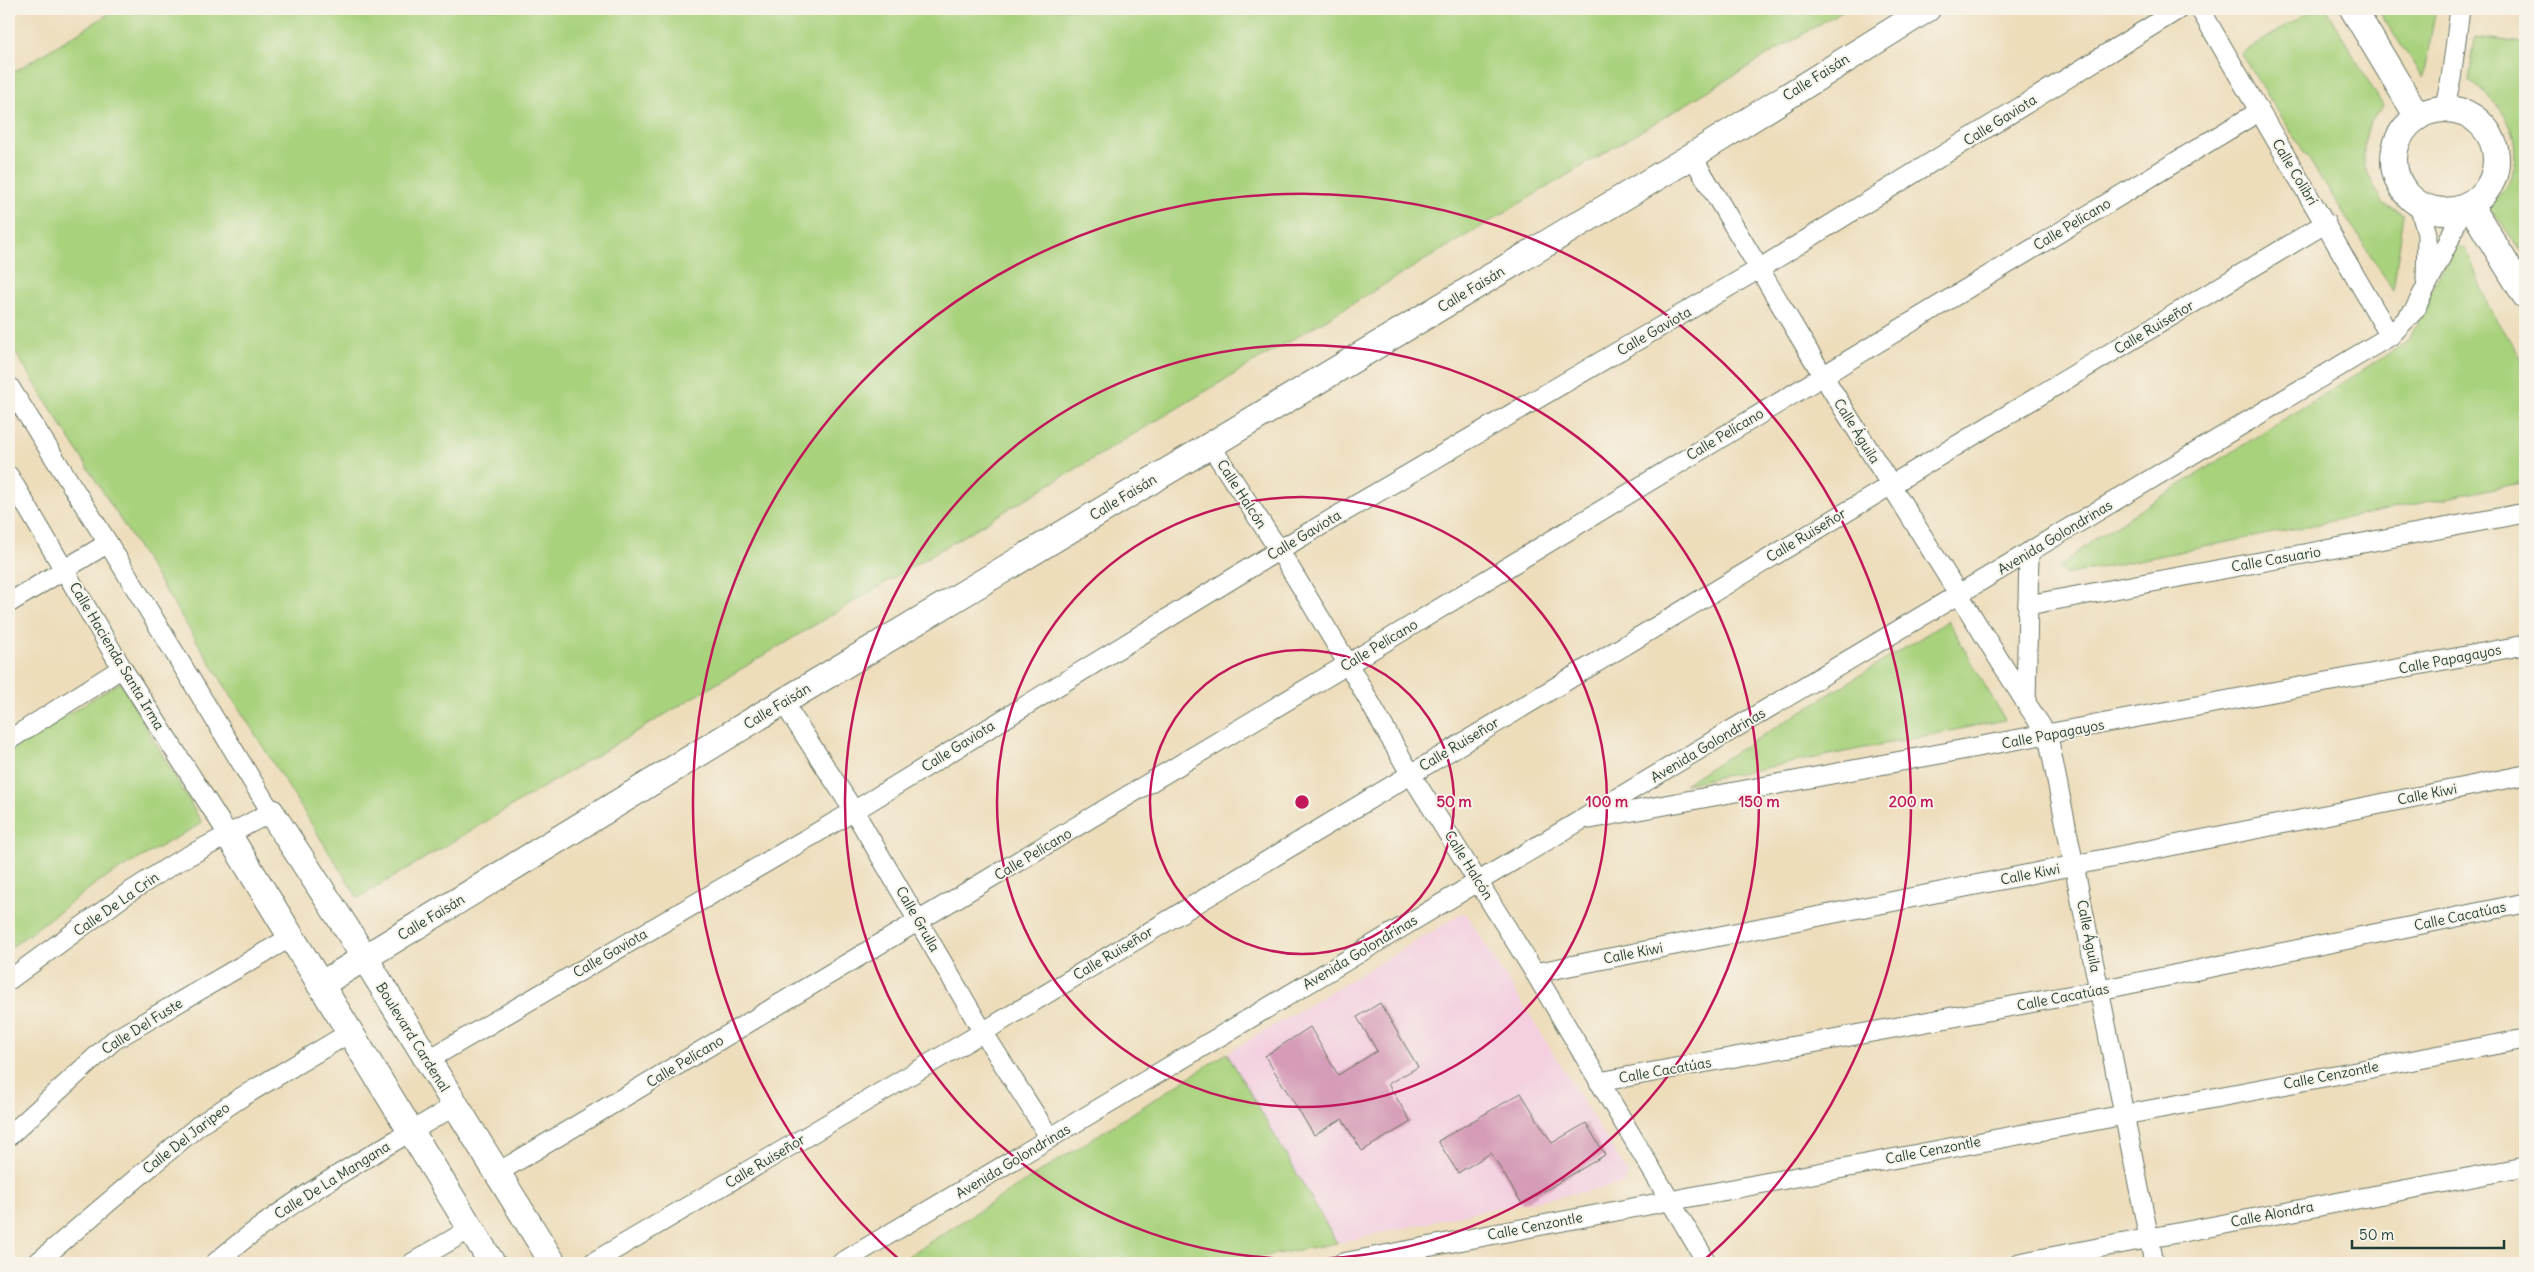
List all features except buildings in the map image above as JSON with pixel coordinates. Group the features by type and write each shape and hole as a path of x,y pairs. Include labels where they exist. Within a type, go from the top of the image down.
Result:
{"street":[{"name":"Calle Faisán","path":"320,985 783,702 1692,156 1927,9"},
{"name":"Calle Gaviota","path":"428,1060 854,811 1278,550 1759,269 2179,9"},
{"name":"Calle Colibrí","path":"2200,9 2258,112 2326,224 2390,336"},
{"path":"2353,9 2418,116"},
{"path":"2444,109 2451,79 2460,9"},
{"path":"2444,109 2460,112 2476,119 2487,131 2494,147 2496,164 2492,180 2483,194 2466,207 2447,212 2419,205 2405,194 2396,178 2393,161 2396,144 2405,128 2418,116 2430,111 2444,109"},
{"name":"Calle Pelícano","path":"497,1173 920,922 1348,664 1822,374 2258,112"},
{"name":"Calle Águila","path":"1692,156 1957,595 2048,736 2100,990 2122,1114 2154,1263"},
{"name":"Avenida Golondrinas","path":"2419,205 2426,234 2426,284"},
{"path":"2466,207 2525,295"},
{"name":"Avenida Golondrinas","path":"841,1263 2390,336 2414,311 2466,207"},
{"name":"Calle Ruiseñor","path":"592,1263 983,1032 1410,773 2326,224"},
{"path":"9,386 108,543 271,812"},
{"name":"Calle Halcón","path":"1210,445 1278,550 1348,664 1410,773 1535,973 1707,1263"},
{"name":"Calle Hacienda Santa Irma","path":"9,476 122,668 228,834"},
{"name":"Calle Casuario","path":"2028,605 2525,513"},
{"path":"9,603 108,543"},
{"path":"2026,703 2029,552"},
{"name":"Calle Papagayos","path":"1579,821 2048,736 2525,645"},
{"path":"9,740 122,668"},
{"name":"Calle Grulla","path":"783,702 854,811 983,1032 1050,1138"},
{"name":"Calle Kiwi","path":"1535,973 2525,775"},
{"name":"Calle De La Crin","path":"9,980 128,893 228,834 271,812"},
{"name":"Boulevard Cardenal","path":"271,812 428,1060 553,1263"},
{"path":"228,834 492,1263"},
{"name":"Calle Cacatúas","path":"1599,1082 2100,990 2525,902"},
{"name":"Calle Del Fuste","path":"9,1136 114,1040 291,937"},
{"name":"Calle Del Jaripeo","path":"37,1263 198,1126 240,1098 350,1033"},
{"name":"Calle Cenzontle","path":"1342,1263 2525,1039"},
{"name":"Calle De La Mangana","path":"215,1263 252,1231 284,1208 456,1105"},
{"name":"Calle Alondra","path":"2019,1263 2525,1167"},
{"path":"412,1263 470,1228"}],"shaded area":[{"path":"1465,912 1628,1173 1625,1184 1471,1213 1337,1243 1227,1053"}],"green space":[{"path":"117,9 1845,9 358,898 9,342 9,75"},
{"path":"2313,9 2326,9 2383,106 2370,121 2364,143 2364,165 2382,203 2404,214 2393,290 2241,54"},
{"path":"2377,9 2436,9 2423,78"},
{"path":"2475,37 2525,43 2525,257 2490,207 2503,190 2513,171 2516,157 2515,144 2507,119 2499,108 2469,81"},
{"path":"2456,246 2466,248 2488,305 2525,364 2525,482 2065,575 2059,567 2099,536 2410,340 2426,299"},
{"path":"1948,621 2005,720 1684,784"},
{"path":"120,682 202,823 98,882 9,949 9,751"},
{"path":"1227,1053 1337,1243 1227,1263 897,1263"}]}
